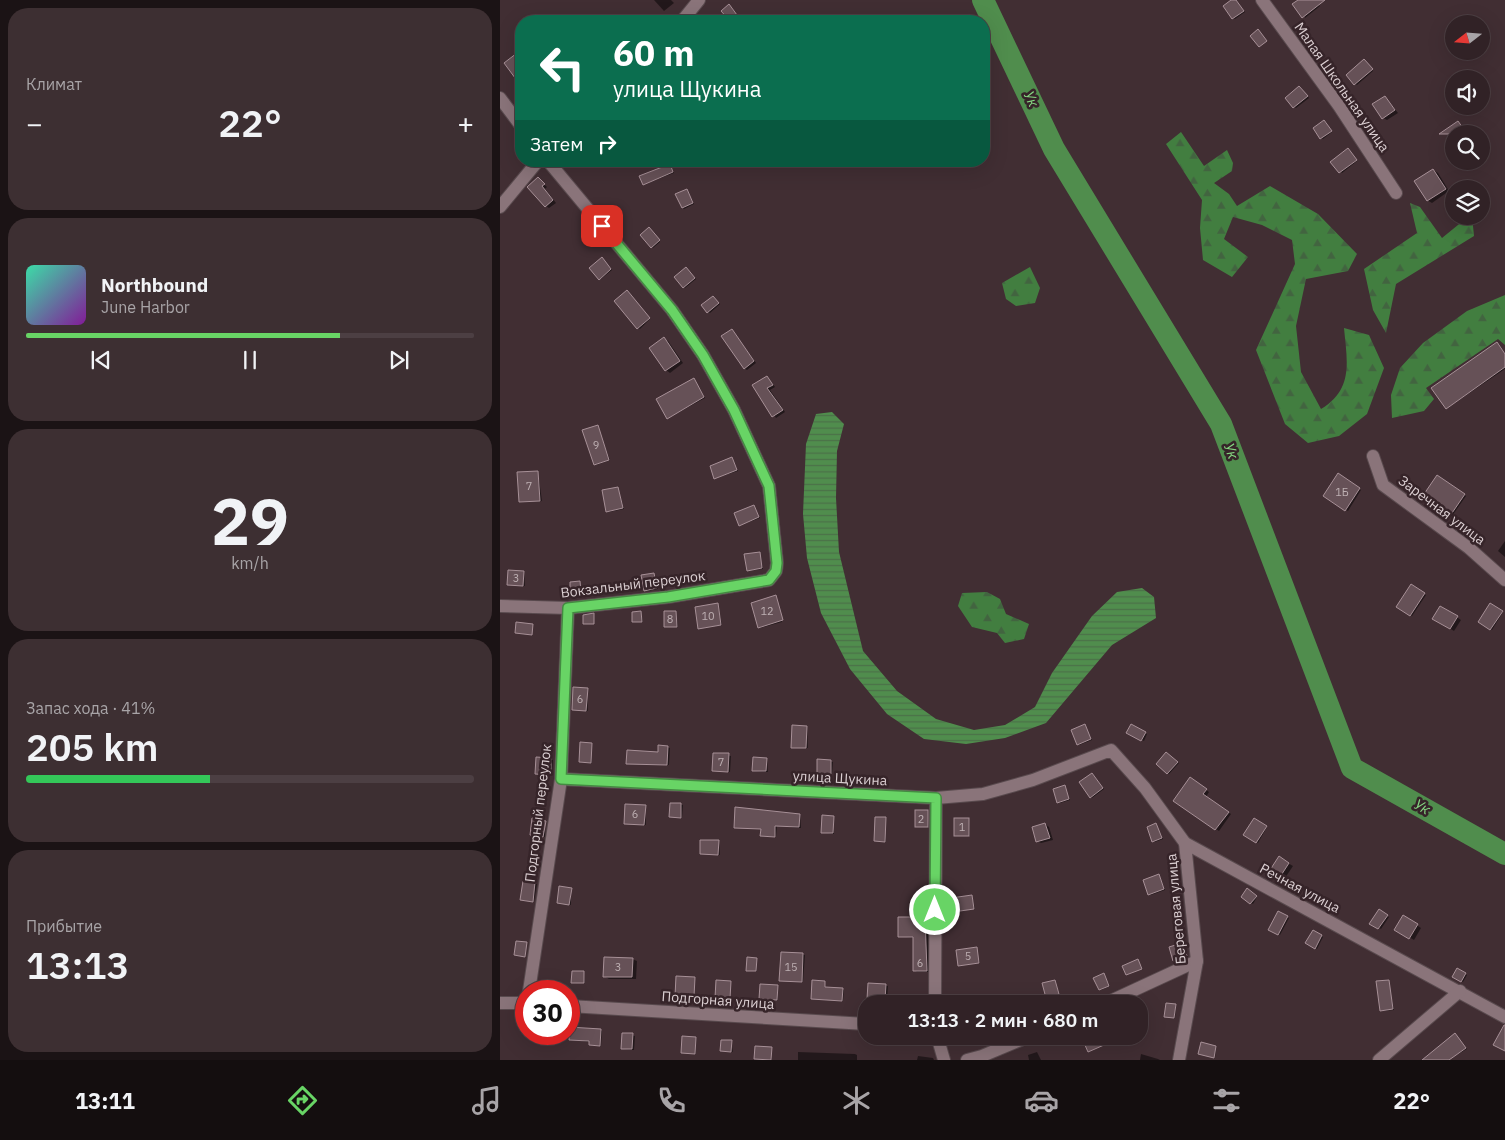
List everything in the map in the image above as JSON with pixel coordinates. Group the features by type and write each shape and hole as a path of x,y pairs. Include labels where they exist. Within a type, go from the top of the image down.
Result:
{"street":[{"path":"687,15 699,0"},
{"name":"Малая Школьная улица","path":"1262,0 1339,106 1396,193"},
{"path":"500,98 515,118"},
{"path":"500,207 533,167"},
{"name":"Вокзальный переулок","path":"500,606 568,608 668,597 769,580 776,571 777,563 769,486 734,410 703,355 672,310 553,167"},
{"name":"Заречная улица","path":"1372,456 1382,485 1469,548 1505,580"},
{"name":"Подгорный переулок","path":"531,980 561,779 568,608"},
{"name":"улица Щукина","path":"561,779 936,798 991,792 1033,780 1111,750"},
{"name":"Речная улица","path":"1111,750 1145,788 1185,843 1505,1017"},
{"path":"935,995 936,798"},
{"name":"Береговая улица","path":"1179,1060 1197,961 1185,843"},
{"path":"1123,995 1197,961"},
{"path":"1379,1060 1460,991"},
{"path":"500,1003 515,1003"},
{"name":"Подгорная улица","path":"580,1007 858,1024"},
{"path":"940,1045 944,1060"},
{"path":"967,1060 1008,1045"}],"green space":[{"path":"1181,132 1204,166 1227,150 1233,163 1232,171 1214,183 1229,194 1237,206 1270,186 1318,214 1357,254 1348,271 1306,279 1296,326 1301,372 1321,409 1332,401 1344,383 1347,363 1344,328 1369,335 1384,368 1367,414 1339,436 1308,443 1285,424 1256,350 1295,264 1292,240 1262,225 1233,217 1224,239 1248,257 1232,277 1203,260 1200,228 1202,200 1166,144"},
{"path":"1410,203 1420,207 1442,238 1458,225 1473,225 1474,236 1396,284 1386,333 1373,310 1364,269 1417,233"},
{"path":"1030,267 1040,288 1035,303 1016,306 1006,299 1002,283"},
{"path":"1505,295 1505,345 1498,339 1426,388 1434,399 1424,411 1392,418 1391,395 1400,368 1423,343 1467,311"},
{"path":"987,592 1000,599 1006,614 1029,624 1024,639 1005,643 997,633 972,627 958,606 962,593"}],"shaded area":[{"path":"832,412 844,424 837,451 836,498 839,552 863,651 897,691 936,719 974,730 1005,725 1035,707 1052,673 1092,616 1117,592 1142,588 1154,597 1156,618 1112,645 1046,723 1005,738 966,744 924,739 887,714 850,669 821,613 807,558 803,514 806,444 816,414"}],"building":[{"path":"1231,0 1236,0 1244,11 1232,19 1223,6"},
{"path":"1298,0 1325,0 1302,18 1292,4"},
{"path":"729,4 737,15 725,15 721,11"},
{"path":"1258,29 1267,41 1259,47 1250,36"},
{"path":"515,55 515,78 504,63"},
{"path":"1364,59 1373,69 1354,85 1346,75"},
{"path":"1299,86 1308,96 1293,108 1285,98"},
{"path":"1385,96 1395,110 1382,119 1372,104"},
{"path":"1324,120 1332,131 1320,139 1313,128"},
{"path":"1458,121 1461,125 1452,125"},
{"path":"1348,148 1357,160 1339,173 1330,162"},
{"path":"662,167 671,167 673,172 643,185 639,176"},
{"path":"1433,169 1445,190 1427,201 1414,181"},
{"path":"538,177 545,184 542,186 553,200 545,207 527,187"},
{"path":"687,189 693,203 682,208 675,194"},
{"path":"649,227 660,240 651,248 640,235"},
{"path":"602,257 611,269 599,280 589,268"},
{"path":"686,267 695,278 683,288 674,277"},
{"path":"627,290 650,318 637,329 614,301"},
{"path":"713,296 719,303 707,313 701,305"},
{"path":"732,329 754,361 744,369 721,336"},
{"path":"664,337 680,361 665,371 649,348"},
{"path":"1497,342 1505,354 1505,367 1446,409 1431,388"},
{"path":"767,376 773,385 767,388 783,410 772,417 752,385"},
{"path":"694,378 704,397 667,419 656,399"},
{"path":"598,425 609,460 594,465 582,430"},
{"path":"732,457 737,470 714,479 710,466"},
{"path":"538,471 540,501 519,502 517,472"},
{"path":"1338,473 1360,488 1345,511 1323,496"},
{"path":"1437,475 1465,494 1450,516 1422,497"},
{"path":"618,487 623,508 606,512 602,490"},
{"path":"754,505 759,517 739,526 734,513"},
{"path":"760,552 762,568 747,571 744,554"},
{"path":"508,570 524,571 523,586 507,585"},
{"path":"654,573 657,588 644,591 641,575"},
{"path":"580,581 581,592 570,593 570,582"},
{"path":"1411,584 1425,593 1410,616 1396,607"},
{"path":"776,595 783,620 758,628 751,603"},
{"path":"718,603 721,625 698,629 695,607"},
{"path":"1490,603 1503,611 1490,630 1478,622"},
{"path":"1440,606 1458,616 1450,629 1432,619"},
{"path":"641,611 642,622 632,622 632,612"},
{"path":"664,611 676,611 677,627 664,627"},
{"path":"594,613 594,624 583,624 583,615"},
{"path":"516,622 533,624 532,635 515,633"},
{"path":"573,687 588,688 586,711 572,710"},
{"path":"1085,724 1091,739 1077,745 1071,730"},
{"path":"1131,724 1146,732 1141,741 1126,733"},
{"path":"792,725 807,726 806,748 791,748"},
{"path":"580,742 592,743 591,763 579,762"},
{"path":"658,745 668,746 667,765 626,764 627,750 658,752"},
{"path":"1166,752 1178,762 1167,774 1156,764"},
{"path":"713,753 729,753 728,772 712,771"},
{"path":"536,757 551,758 551,775 535,774"},
{"path":"753,757 767,758 766,771 752,771"},
{"path":"817,759 831,760 831,774 817,773"},
{"path":"1092,773 1103,788 1090,798 1079,782"},
{"path":"1190,777 1207,789 1203,794 1229,812 1215,830 1173,801"},
{"path":"1065,785 1069,799 1057,803 1053,789"},
{"path":"670,803 681,803 681,818 669,817"},
{"path":"625,804 646,805 644,825 624,824"},
{"path":"735,807 800,814 799,827 775,826 775,837 760,836 761,829 734,828"},
{"path":"915,810 928,810 928,827 915,827"},
{"path":"822,815 834,816 833,833 821,833"},
{"path":"875,817 886,817 885,842 874,841"},
{"path":"532,818 546,821 543,837 530,835"},
{"path":"954,818 969,818 969,836 954,836"},
{"path":"1254,818 1267,826 1256,843 1243,835"},
{"path":"1045,823 1050,838 1036,842 1032,827"},
{"path":"1156,823 1162,838 1152,842 1147,827"},
{"path":"700,840 719,840 718,855 700,854"},
{"path":"1279,856 1289,863 1280,877 1270,870"},
{"path":"1159,874 1164,889 1148,895 1143,880"},
{"path":"523,881 535,882 533,902 520,900"},
{"path":"559,886 572,888 569,905 557,903"},
{"path":"1247,888 1257,896 1250,904 1241,897"},
{"path":"972,895 974,909 953,912 951,898"},
{"path":"1379,909 1388,915 1378,929 1369,924"},
{"path":"1278,911 1288,916 1278,935 1268,930"},
{"path":"1403,915 1418,924 1409,939 1394,930"},
{"path":"898,917 925,917 927,971 913,971 913,937 898,937"},
{"path":"1313,930 1322,935 1315,949 1305,943"},
{"path":"516,941 527,942 525,957 514,955"},
{"path":"1182,943 1187,956 1173,961 1169,947"},
{"path":"977,947 979,963 958,966 956,950"},
{"path":"781,952 803,953 802,982 779,981"},
{"path":"604,957 633,958 632,977 603,977"},
{"path":"747,957 757,958 756,971 746,971"},
{"path":"1138,959 1142,969 1126,975 1122,966"},
{"path":"1457,968 1466,973 1461,982 1452,977"},
{"path":"572,971 584,971 584,983 580,983 580,980 571,980"},
{"path":"1104,973 1109,986 1099,990 1093,978"},
{"path":"676,976 695,977 694,997 675,996"},
{"path":"716,980 731,981 730,999 715,998"},
{"path":"812,980 825,981 825,987 843,988 842,1001 811,999"},
{"path":"1055,980 1059,994 1045,995 1042,983"},
{"path":"1389,980 1393,1009 1380,1011 1376,981"},
{"path":"868,983 886,984 885,995 867,995"},
{"path":"760,984 778,985 777,1000 759,999"},
{"path":"1166,1003 1176,1004 1174,1018 1164,1017"},
{"path":"1505,1025 1505,1051 1493,1045"},
{"path":"580,1028 601,1029 600,1046 589,1045 589,1041 580,1041"},
{"path":"622,1033 633,1033 632,1049 621,1049"},
{"path":"1455,1033 1466,1048 1449,1060 1422,1060"},
{"path":"682,1036 696,1037 695,1054 681,1053"},
{"path":"721,1040 732,1040 731,1052 720,1051"},
{"path":"1201,1042 1216,1046 1214,1058 1198,1054"},
{"path":"1085,1045 1104,1045 1088,1052"},
{"path":"755,1046 772,1047 771,1060 754,1059"}],"waterway":[{"name":"Ук","path":"983,0 1054,149 1221,424 1352,768 1505,854"}],"route":[{"path":"602,226 672,310 703,355 734,410 769,486 777,563 776,571 769,580 668,597 568,608 561,779 936,798 935,910"}]}
